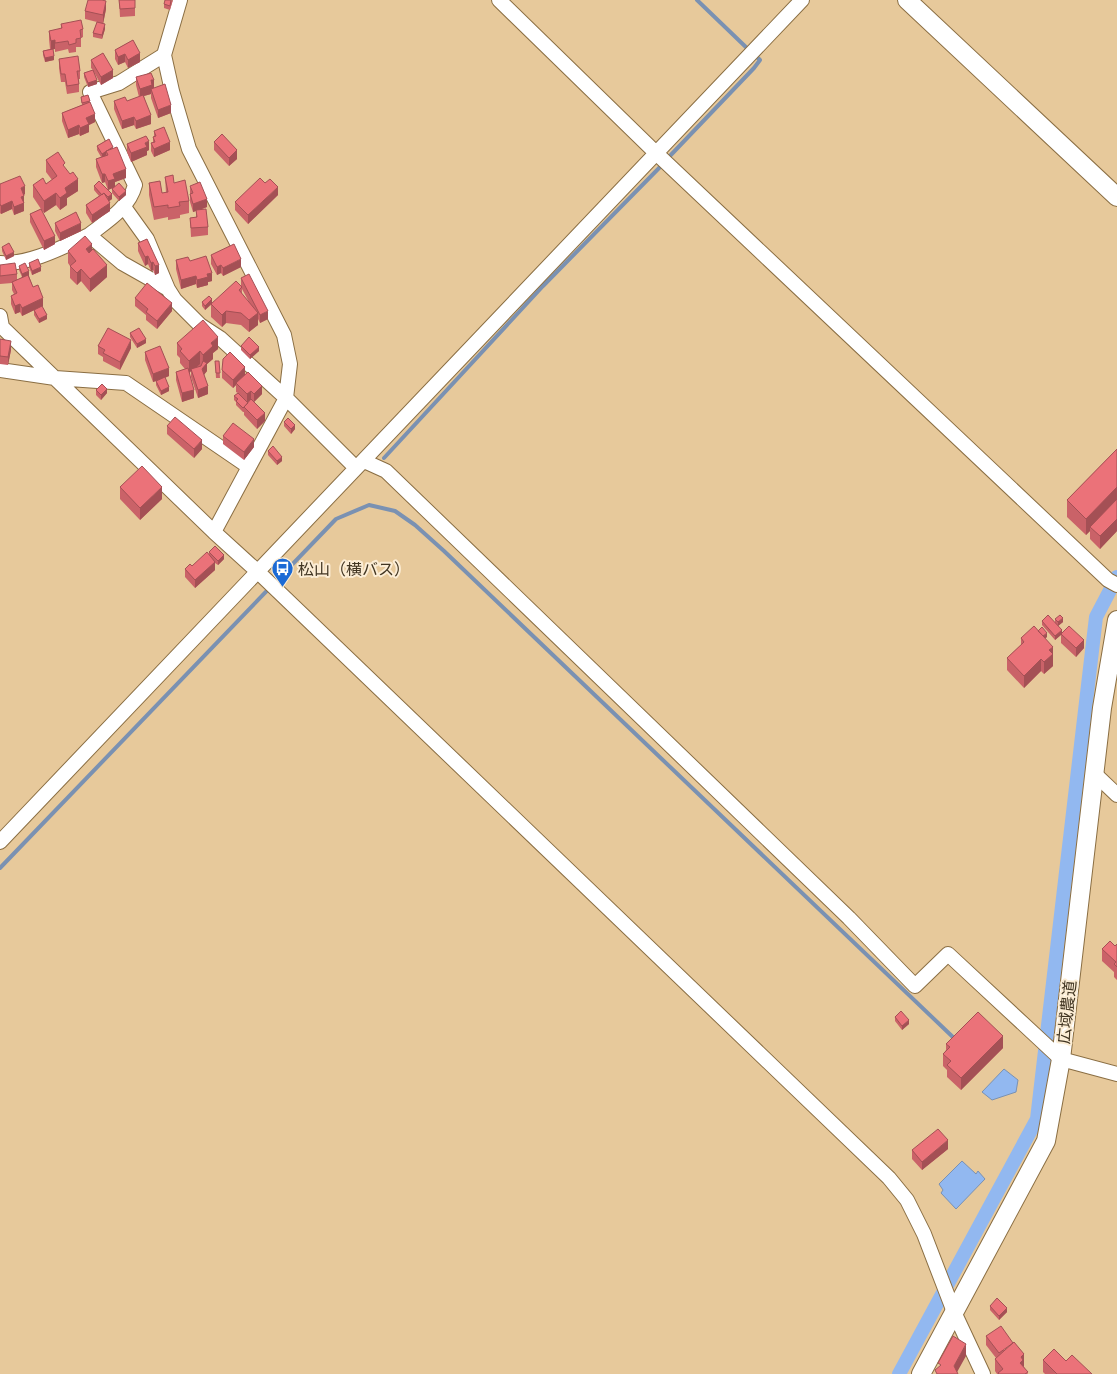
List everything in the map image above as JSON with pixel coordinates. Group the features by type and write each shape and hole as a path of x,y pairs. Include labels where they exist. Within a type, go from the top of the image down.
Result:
{"street":[{"path":"180,0 164,55 172,91 189,149 284,335 290,364 286,398 214,532"},
{"path":"499,0 656,153 1108,580 1117,585"},
{"path":"0,842 802,0"},
{"path":"907,0 1117,197"},
{"path":"0,263 10,264 46,254 89,236 124,207 132,196 135,185 90,92 119,83 164,55"},
{"path":"124,207 147,239 168,289 175,300 200,324 220,338 360,465 386,471 849,918 915,986 948,954 1061,1059 1117,1074"},
{"path":"89,236 122,263 168,289"},
{"path":"0,316 2,327 890,1178 907,1200 924,1234 954,1312 983,1374"},
{"path":"0,370 55,378 126,384 249,467"},
{"name":"広域農道","path":"921,1374 1046,1141 1061,1059 1102,708 1117,622"},
{"path":"1095,774 1117,795"}],"water":[{"path":"1004,1069 1018,1080 1016,1092 992,1100 982,1092"},
{"path":"962,1161 976,1174 978,1171 985,1179 956,1209 941,1193 943,1190 939,1184"}],"building":[{"path":"88,0 106,1 103,15 85,11"},
{"path":"119,0 135,0 135,8 120,9"},
{"path":"165,0 171,0 170,6 164,4"},
{"path":"81,20 83,29 80,30 81,38 76,39 76,43 69,45 68,41 55,43 55,40 51,41 49,31 62,28 61,24"},
{"path":"97,22 105,24 102,35 93,33"},
{"path":"133,40 140,53 128,60 125,54 118,57 115,50"},
{"path":"53,49 54,56 45,58 43,51"},
{"path":"103,53 113,70 101,77 91,60"},
{"path":"78,56 80,71 77,71 79,84 67,86 65,74 61,74 59,59"},
{"path":"93,70 97,80 88,83 84,73"},
{"path":"151,73 154,80 151,80 152,85 140,89 136,77"},
{"path":"165,84 171,105 158,110 151,89"},
{"path":"88,95 90,101 82,103 81,97"},
{"path":"143,95 151,115 136,121 134,117 122,121 114,101 125,97 127,101"},
{"path":"90,102 95,114 86,118 89,124 80,128 79,125 68,130 62,113"},
{"path":"164,127 170,142 154,149 151,143 155,142 153,137 156,136 154,131"},
{"path":"222,134 237,150 229,158 214,142"},
{"path":"146,136 149,141 145,143 147,147 131,153 127,144"},
{"path":"109,139 113,147 102,154 97,146"},
{"path":"117,147 126,169 113,174 115,179 108,181 105,174 102,174 96,159 108,155 106,151"},
{"path":"58,152 65,163 63,165 70,174 73,172 78,179 65,188 67,193 60,198 56,193 44,201 33,185 43,178 46,184 57,176 46,160"},
{"path":"173,175 174,183 185,180 189,201 179,202 180,206 168,208 168,205 154,207 149,183 160,181 162,193 168,192 165,177"},
{"path":"20,176 25,186 21,188 24,196 21,197 24,203 14,207 12,201 1,206 0,184"},
{"path":"260,178 265,183 270,179 278,187 248,215 235,202"},
{"path":"99,181 112,194 108,197 104,193 102,195 94,186"},
{"path":"200,182 207,199 193,204 190,194 193,193 190,186"},
{"path":"119,183 126,191 119,197 112,189"},
{"path":"104,193 110,203 92,215 86,205"},
{"path":"41,209 55,236 44,241 30,214"},
{"path":"206,209 208,227 191,228 190,218 197,217 196,210"},
{"path":"76,212 81,223 60,233 55,223"},
{"path":"85,236 92,244 86,249 89,253 93,249 107,265 90,279 81,269 77,273 70,266 76,261 68,251"},
{"path":"147,239 159,265 155,266 153,262 151,263 148,256 145,257 138,243"},
{"path":"9,243 14,252 6,256 2,247"},
{"path":"234,244 241,259 223,268 221,265 217,267 211,255"},
{"path":"206,256 212,273 207,274 208,277 197,280 196,276 181,280 176,260 188,257 190,261"},
{"path":"38,259 41,267 32,271 29,263"},
{"path":"15,263 17,274 0,276 0,265"},
{"path":"25,263 29,271 22,274 19,266"},
{"path":"249,274 268,311 260,315 241,278"},
{"path":"28,275 33,287 38,285 43,298 22,308 20,304 15,306 11,296 17,293 12,282"},
{"path":"236,281 242,287 239,290 258,313 249,320 241,313 226,311 222,315 211,304"},
{"path":"147,283 172,303 157,321 146,312 148,309 135,298"},
{"path":"209,296 212,299 205,306 202,302"},
{"path":"42,306 47,315 39,319 34,310"},
{"path":"203,320 218,337 211,343 213,346 203,355 200,351 189,361 180,351 182,349 177,343"},
{"path":"108,328 131,340 120,362 103,353 105,350 98,346"},
{"path":"139,328 146,339 137,344 130,333"},
{"path":"249,337 259,347 250,355 241,346"},
{"path":"0,339 11,341 8,357 0,356"},
{"path":"160,346 169,368 153,374 145,352"},
{"path":"230,352 245,367 233,380 222,370 223,359"},
{"path":"203,361 207,363 202,369 208,386 198,390 191,369 201,366"},
{"path":"215,361 219,361 220,373 216,373"},
{"path":"188,368 194,390 182,393 176,372"},
{"path":"248,372 262,386 254,394 251,391 247,394 236,383"},
{"path":"165,377 169,387 161,391 156,381"},
{"path":"102,384 107,389 101,395 96,390"},
{"path":"238,393 248,403 243,408 234,396"},
{"path":"251,399 265,413 257,420 244,407"},
{"path":"175,417 202,440 194,449 167,426"},
{"path":"288,418 295,425 291,429 284,422"},
{"path":"233,423 254,439 244,452 223,436"},
{"path":"273,446 282,457 277,461 268,451"},
{"path":"1117,449 1117,487 1086,519 1067,500"},
{"path":"142,466 162,487 140,508 120,487"},
{"path":"1117,499 1117,519 1100,536 1090,527"},
{"path":"215,546 224,555 218,561 209,552"},
{"path":"207,552 215,562 195,580 185,569 190,564 192,566"},
{"path":"1048,615 1062,630 1055,636 1042,621"},
{"path":"1060,615 1063,618 1058,622 1055,619"},
{"path":"1034,626 1053,647 1049,650 1053,654 1044,662 1041,659 1024,676 1007,658 1024,642 1021,638"},
{"path":"1069,626 1084,640 1076,648 1061,634"},
{"path":"1042,627 1047,633 1043,636 1038,631"},
{"path":"1110,941 1115,946 1117,944 1117,967 1114,964 1116,962 1102,949"},
{"path":"901,1011 909,1020 902,1026 895,1017"},
{"path":"978,1012 1003,1036 961,1078 947,1065 951,1061 943,1054 950,1047 946,1044"},
{"path":"938,1129 948,1140 922,1162 912,1150"},
{"path":"997,1298 1007,1308 999,1316 990,1306"},
{"path":"1001,1326 1013,1343 999,1353 986,1336"},
{"path":"953,1336 966,1344 954,1366 958,1374 937,1374 935,1370 941,1365 938,1363"},
{"path":"1014,1342 1024,1354 1021,1357 1023,1360 1020,1363 1028,1372 1025,1374 999,1374 1003,1369 995,1359"},
{"path":"1054,1349 1066,1361 1072,1355 1092,1374 1057,1374 1043,1360"}],"waterway":[{"path":"697,0 750,51"},
{"path":"667,159 754,68 760,60 755,55"},
{"path":"384,458 543,286 663,164"},
{"path":"0,868 336,519 369,505 395,511 415,525 444,551 956,1040"},
{"path":"899,1374 1037,1119 1096,617 1117,577"}],"place":[{"name":"松山（横バス）","path":"282,587"}]}
